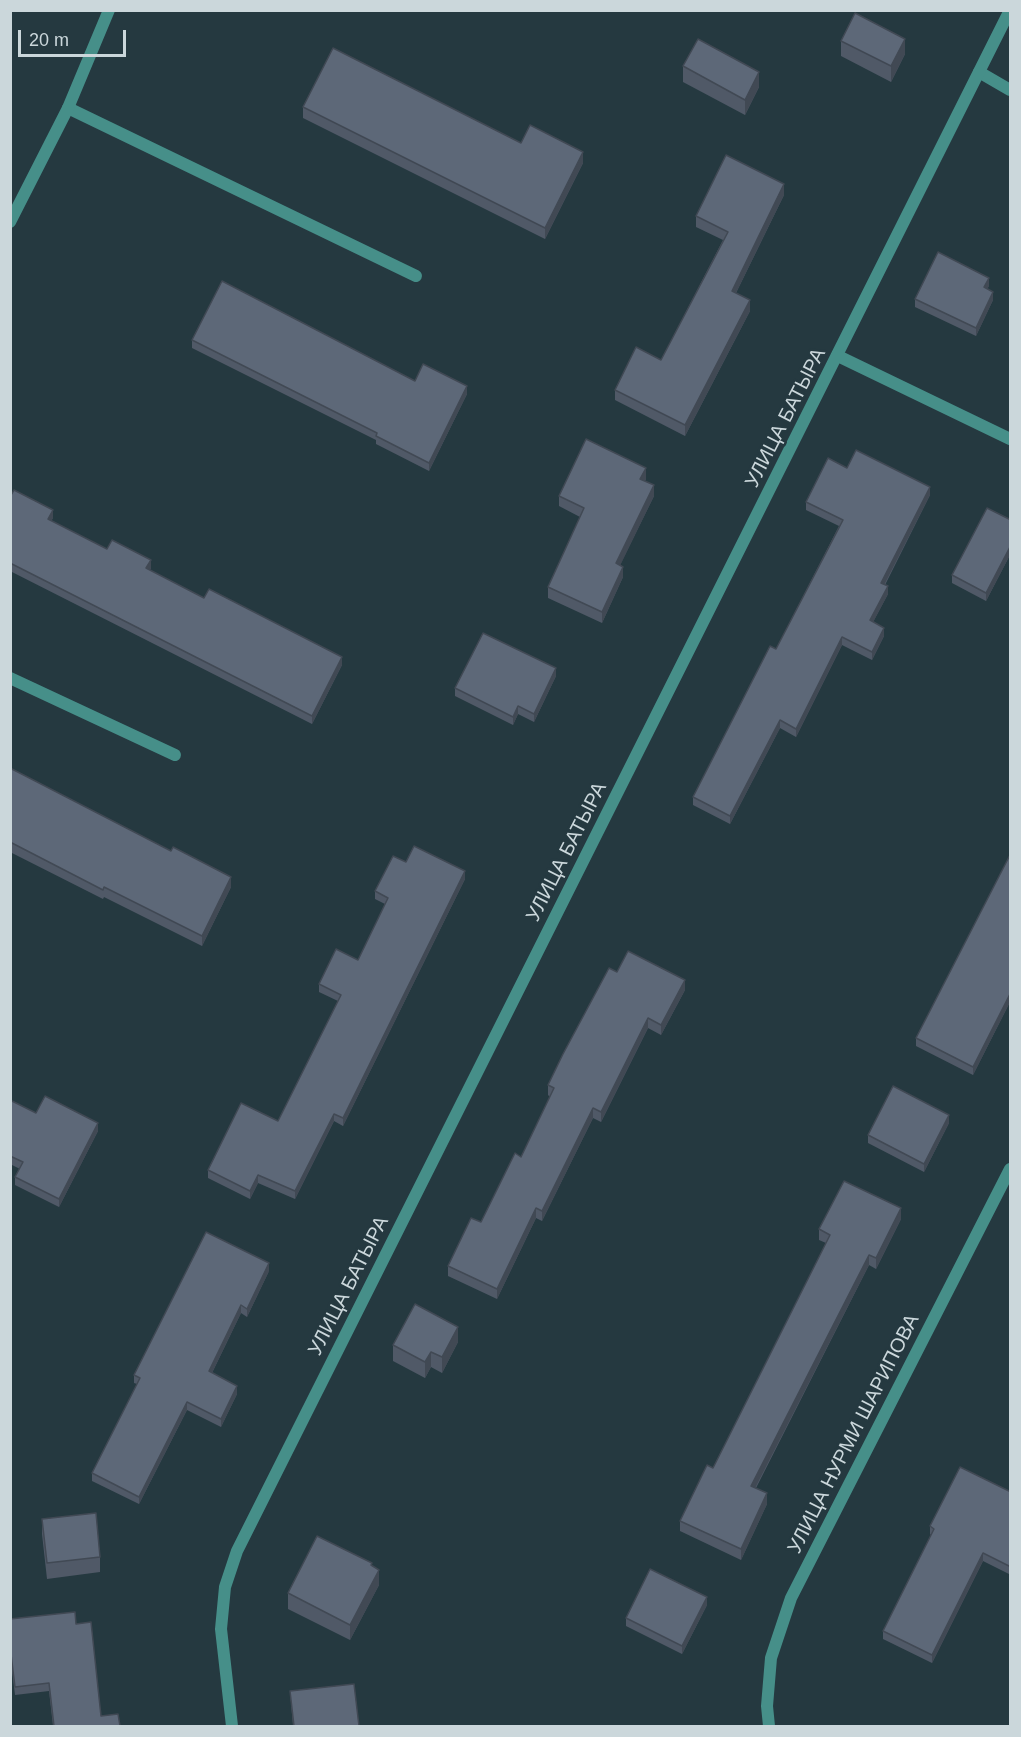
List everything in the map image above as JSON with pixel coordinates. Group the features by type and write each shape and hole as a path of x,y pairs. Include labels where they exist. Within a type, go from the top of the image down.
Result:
{"street":[{"path":"10,222 68,108 109,10"},
{"name":"УЛИЦА БАТЫРА","path":"232,1726 222,1629 225,1587 237,1551 1010,10"},
{"path":"980,72 1011,90"},
{"path":"68,108 416,276"},
{"path":"838,356 1011,439"},
{"path":"10,678 176,755"},
{"name":"УЛИЦА НУРМИ ШАРИПОВА","path":"769,1726 767,1706 771,1658 791,1598 1011,1169"}],"building":[{"path":"855,13 905,39 891,66 841,41"},
{"path":"698,39 759,72 745,100 683,66"},
{"path":"333,48 521,143 530,125 583,152 545,228 303,107"},
{"path":"726,155 784,184 732,291 750,300 685,425 615,390 636,347 661,360 728,232 696,216"},
{"path":"938,252 989,278 984,287 993,292 976,328 915,299"},
{"path":"222,281 415,381 423,364 467,386 429,463 376,436 377,433 192,340"},
{"path":"586,439 646,468 640,479 654,485 616,563 623,567 602,612 548,587 584,508 559,496"},
{"path":"856,450 930,487 881,583 888,586 870,620 884,628 872,652 842,637 796,729 780,720 730,816 693,797 770,646 776,649 843,520 806,502 828,458 847,468"},
{"path":"14,490 53,510 48,519 107,549 112,540 151,560 146,568 204,598 209,589 342,657 312,716 10,563 10,497"},
{"path":"987,508 1011,520 1011,545 986,593 952,575"},
{"path":"483,633 556,668 534,714 518,706 513,717 455,688"},
{"path":"10,768 171,851 173,847 231,877 202,936 104,887 103,890 10,842"},
{"path":"414,846 465,871 343,1118 334,1114 295,1191 258,1175 250,1191 208,1170 241,1103 278,1121 341,995 319,984 336,949 358,960 388,898 375,891 393,856 406,862"},
{"path":"1011,853 1011,992 973,1067 916,1038"},
{"path":"628,951 685,980 661,1025 648,1018 601,1112 593,1108 542,1211 536,1208 497,1289 448,1266 471,1218 481,1222 515,1153 521,1157 554,1088 548,1085 563,1054 609,968 617,972"},
{"path":"893,1086 949,1115 924,1164 868,1135"},
{"path":"45,1096 98,1123 59,1199 15,1177 23,1162 10,1156 10,1100 36,1113"},
{"path":"844,1181 901,1208 876,1258 869,1255 751,1486 767,1493 741,1549 680,1521 707,1465 713,1468 830,1235 819,1229"},
{"path":"206,1232 269,1263 247,1309 241,1305 209,1371 237,1386 221,1419 187,1402 139,1497 92,1473 140,1378 134,1375"},
{"path":"415,1304 458,1327 442,1357 431,1352 425,1362 393,1345"},
{"path":"960,1467 1011,1492 1011,1567 983,1553 932,1655 883,1631 934,1529 930,1526"},
{"path":"96,1513 100,1557 47,1563 42,1519"},
{"path":"317,1536 372,1563 371,1565 379,1570 350,1625 288,1593"},
{"path":"650,1569 707,1597 682,1646 626,1618"},
{"path":"75,1612 76,1624 91,1622 101,1716 118,1714 120,1726 54,1726 49,1683 15,1687 10,1646 10,1619"},
{"path":"354,1684 359,1726 294,1726 290,1691"}]}
